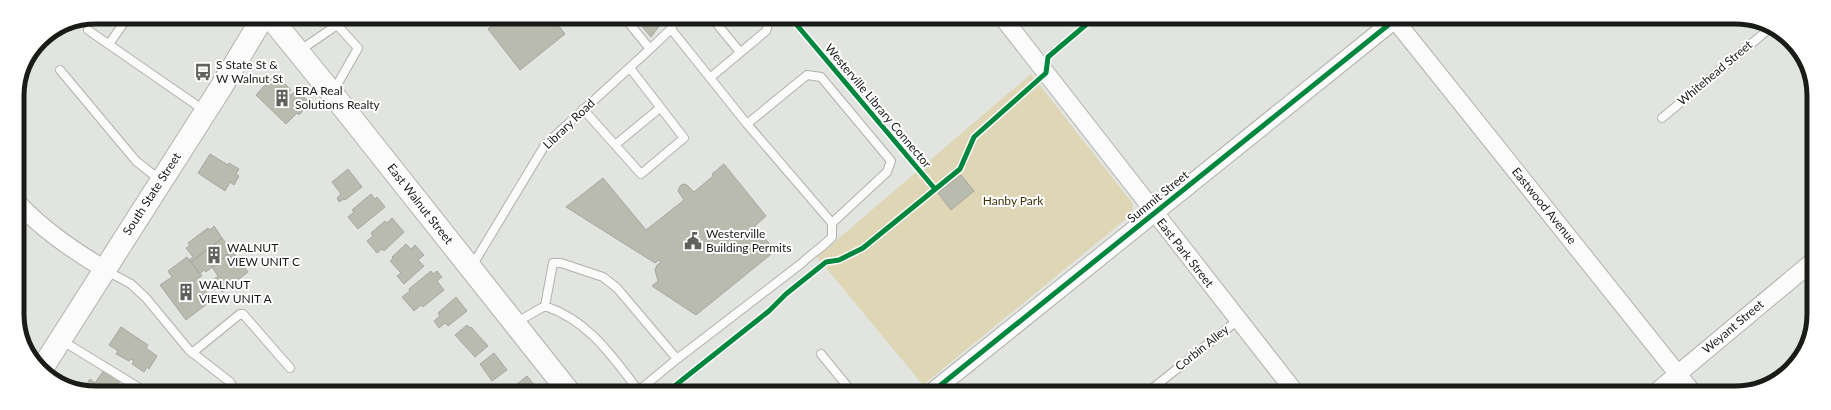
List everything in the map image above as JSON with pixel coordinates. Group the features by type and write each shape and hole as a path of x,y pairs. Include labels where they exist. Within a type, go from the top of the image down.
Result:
{"main road":[{"name":"South State Street","path":"44,364 206,111 259,24"},
{"name":"East Walnut Street","path":"276,24 564,386"}],"street":[{"name":"East Park Street","path":"1008,24 1291,386"},
{"name":"Summit Street","path":"939,386 1390,24"},
{"name":"Eastwood Avenue","path":"1400,24 1688,386"},
{"path":"24,210 70,249 104,269"},
{"name":"Weyant Street","path":"1663,386 1807,266"}],"lane":[{"path":"109,44 123,24"},
{"path":"298,52 335,24"},
{"path":"332,93 358,48 341,24"},
{"path":"629,24 650,49"},
{"name":"Library Road","path":"470,269 545,145 630,68 671,29 673,24"},
{"path":"717,24 740,52"},
{"path":"710,77 766,30 768,24"},
{"path":"644,386 802,263 815,249 824,245 832,237 832,223 747,124 671,29"},
{"path":"88,30 206,111"},
{"name":"Whitehead Street","path":"1662,118 1767,31"},
{"path":"583,109 641,174 684,138 630,68"},
{"path":"60,70 136,162 161,180"},
{"path":"747,124 808,75 821,77 891,161 887,172 832,223"},
{"path":"615,145 660,108"},
{"path":"545,306 553,263 561,263 603,277 617,288 677,359"},
{"path":"104,269 131,284 146,298 192,353 230,382 232,386"},
{"path":"514,323 545,306 559,311 587,328 612,356 634,386"},
{"path":"192,353 240,314 243,314 290,368"},
{"name":"Corbin Alley","path":"1156,386 1238,320"},
{"path":"60,339 136,386"},
{"path":"821,354 847,386"}],"green space":[{"name":"Hanby Park","path":"1031,74 1133,204 1132,214 923,385 817,257"}],"building":[{"path":"494,24 557,24 565,34 520,70 488,29"},
{"path":"640,24 661,24 651,37"},
{"name":"ERA Real Solutions Realty","path":"275,74 291,90 288,93 291,95 296,90 308,101 304,105 306,107 299,115 297,113 286,124 256,95"},
{"path":"210,154 228,165 229,163 239,169 236,174 239,176 234,185 230,182 225,191 198,173"},
{"name":"Westerville Building Permits","path":"724,164 766,216 755,226 775,251 696,315 652,286 658,281 655,270 657,265 661,262 659,260 655,263 566,207 603,178 646,230 684,200 678,191 680,186 683,184 687,185 694,192 713,176 712,174"},
{"path":"348,169 362,187 345,200 344,199 339,202 337,198 341,194 332,182"},
{"path":"961,175 974,191 951,210 938,193"},
{"path":"371,194 375,199 377,197 385,207 358,229 348,217 354,212 352,210"},
{"path":"392,218 404,232 384,251 382,249 377,253 367,241 373,236 371,233 385,221 387,223"},
{"path":"214,226 222,238 191,262 189,260 193,257 186,248 190,246 188,243 208,228 210,230"},
{"name":"WALNUT VIEW UNIT C","path":"222,238 232,251 206,272 204,270 200,274 191,262"},
{"path":"406,244 411,249 415,245 424,255 418,260 424,266 404,284 397,276 401,273 390,261 393,258 392,257"},
{"path":"232,251 248,272 222,292 213,280 218,276 212,267"},
{"name":"WALNUT VIEW UNIT A","path":"187,257 202,276 197,279 212,300 186,320 160,285 172,277 168,271"},
{"path":"431,271 433,274 437,271 442,277 437,281 444,290 423,307 421,305 414,311 402,297 410,291 409,289"},
{"path":"456,297 467,311 448,326 445,323 439,328 434,321 440,316 438,313"},
{"path":"467,325 470,328 471,327 488,346 475,357 455,335"},
{"path":"121,327 148,345 146,348 157,356 149,369 147,367 144,372 132,364 134,361 131,359 129,361 116,354 118,351 109,345"},
{"path":"494,353 507,370 492,381 480,364"},
{"path":"104,370 120,381 118,384 121,386 86,385 90,379 95,383"},
{"path":"527,376 535,386 514,386"}],"cycle path":[{"name":"Westerville Library Connector","path":"796,24 935,189"},
{"path":"675,386 769,311 786,294 826,262 839,260 863,248 960,169 974,137 1046,73 1048,57 1087,24"},
{"path":"939,386 1390,24"}],"place":[{"name":"S State St & W Walnut St","path":"203,72"},
{"name":"ERA Real Solutions Realty","path":"282,98"},
{"name":"Westerville Building Permits","path":"693,241"},
{"name":"WALNUT VIEW UNIT C","path":"214,255"},
{"name":"WALNUT VIEW UNIT A","path":"186,292"}]}
